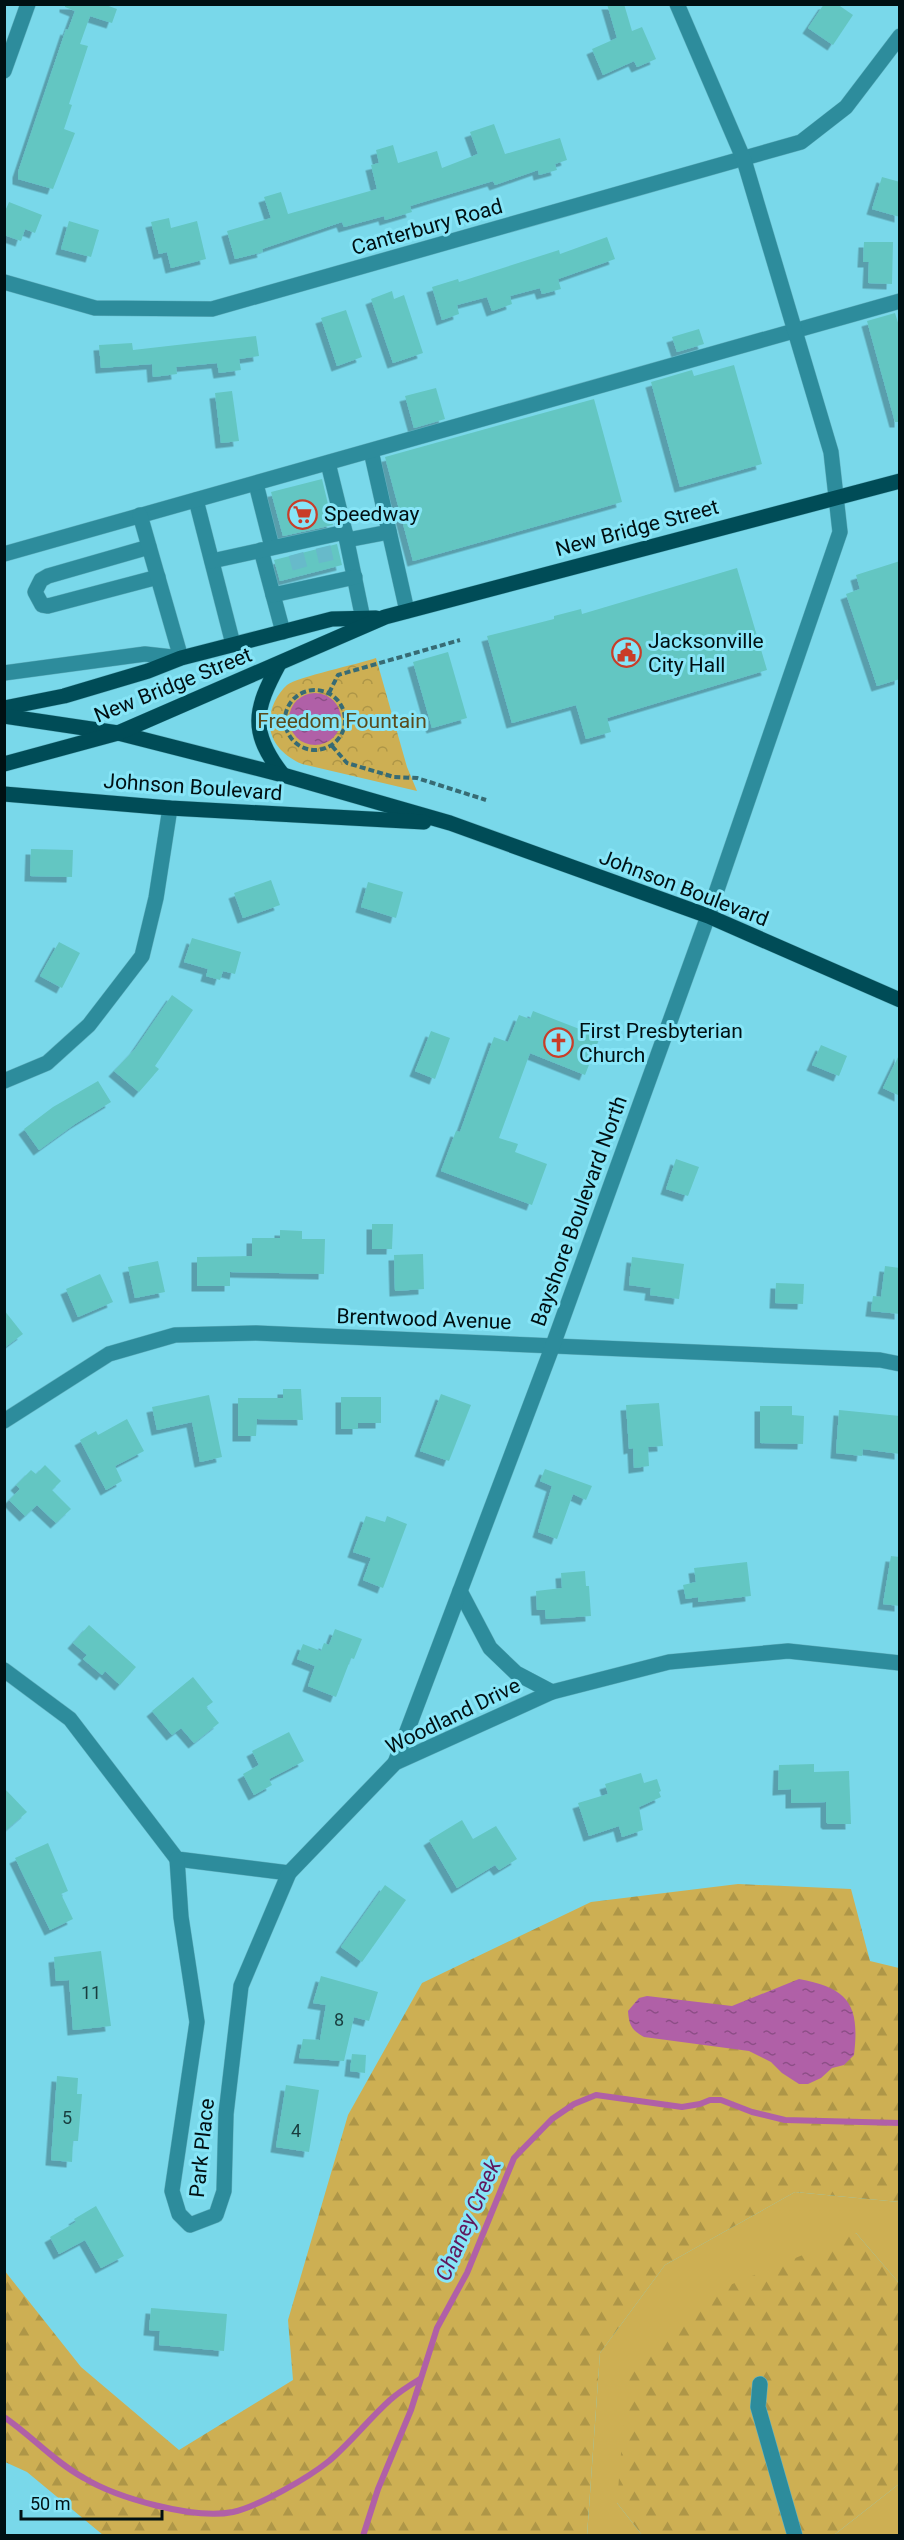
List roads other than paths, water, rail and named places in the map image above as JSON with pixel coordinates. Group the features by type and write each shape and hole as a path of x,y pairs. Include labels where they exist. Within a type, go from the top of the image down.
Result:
{"main road":[{"name":"New Bridge Street","path":"4,764 118,733 385,617 900,481"},
{"name":"New Bridge Street","path":"4,708 64,696 148,671 181,658 332,619 385,617"},
{"path":"279,664 267,687 258,719 260,736 267,754 283,775"},
{"name":"Johnson Boulevard","path":"4,716 118,733 283,775 450,823 708,916 900,1000"},
{"name":"Johnson Boulevard","path":"4,794 170,808 450,823"}],"street":[{"path":"4,71 28,4"},
{"name":"Bayshore Boulevard North","path":"395,1763 553,1346 708,916 840,532 831,452 744,160 677,4"},
{"name":"Canterbury Road","path":"4,282 95,308 212,309 801,142 846,107 900,36"},
{"path":"4,554 794,329 900,301"},
{"path":"371,451 407,611"},
{"path":"328,463 363,619"},
{"path":"256,484 273,595 283,632"},
{"path":"196,500 233,644"},
{"path":"140,515 181,658"},
{"path":"212,561 267,548 295,548 346,536 389,532"},
{"path":"149,547 48,576 41,580 34,592 42,605 48,606 158,577"},
{"path":"273,595 303,582 329,576 355,577"},
{"name":"New Bridge Street","path":"4,673 145,654 181,658"},
{"path":"4,1082 47,1063 89,1025 142,956 156,898 170,808"},
{"name":"Brentwood Avenue","path":"4,1421 109,1354 176,1335 256,1333 880,1360 900,1364"},
{"path":"460,1591 490,1648 516,1673 552,1692"},
{"name":"Woodland Drive","path":"290,1873 395,1763 552,1692 669,1662 788,1651 900,1663"},
{"path":"4,1670 70,1719 177,1859 290,1873"},
{"name":"Park Place","path":"177,1859 181,1917 197,2022 172,2191 179,2214 190,2225 216,2215 224,2191 226,2114 241,1986 290,1873"},
{"path":"760,2384 758,2407 795,2535"}],"water":[{"path":"310,693 320,693 334,700 341,719 334,738 320,745 310,745 300,741 293,734 289,724 289,714 293,704 300,697"},
{"path":"799,1979 830,1988 840,1994 848,2002 855,2023 854,2055 844,2065 832,2068 821,2078 808,2084 799,2084 782,2073 771,2062 749,2051 644,2037 630,2024 628,2011 639,1998 647,1996 732,2006"}],"waterway":[{"name":"Chaney Creek","path":"363,2536 378,2489 411,2410 437,2328 467,2273 514,2158 552,2119 574,2104 596,2095 682,2107 710,2100 721,2100 752,2112 785,2120 900,2123"},
{"path":"4,2417 62,2464 98,2486 156,2506 217,2514 233,2512 256,2504 309,2475 337,2454 390,2400 420,2379"}],"tunnel":[{"path":"323,547 328,569"},
{"path":"296,554 302,576"}],"place":[{"name":"Speedway","path":"303,514"},
{"name":"Jacksonville City Hall","path":"627,653"},
{"name":"First Presbyterian Church","path":"558,1043"}],"park label":[{"name":"Freedom Fountain","path":"342,721"}]}
